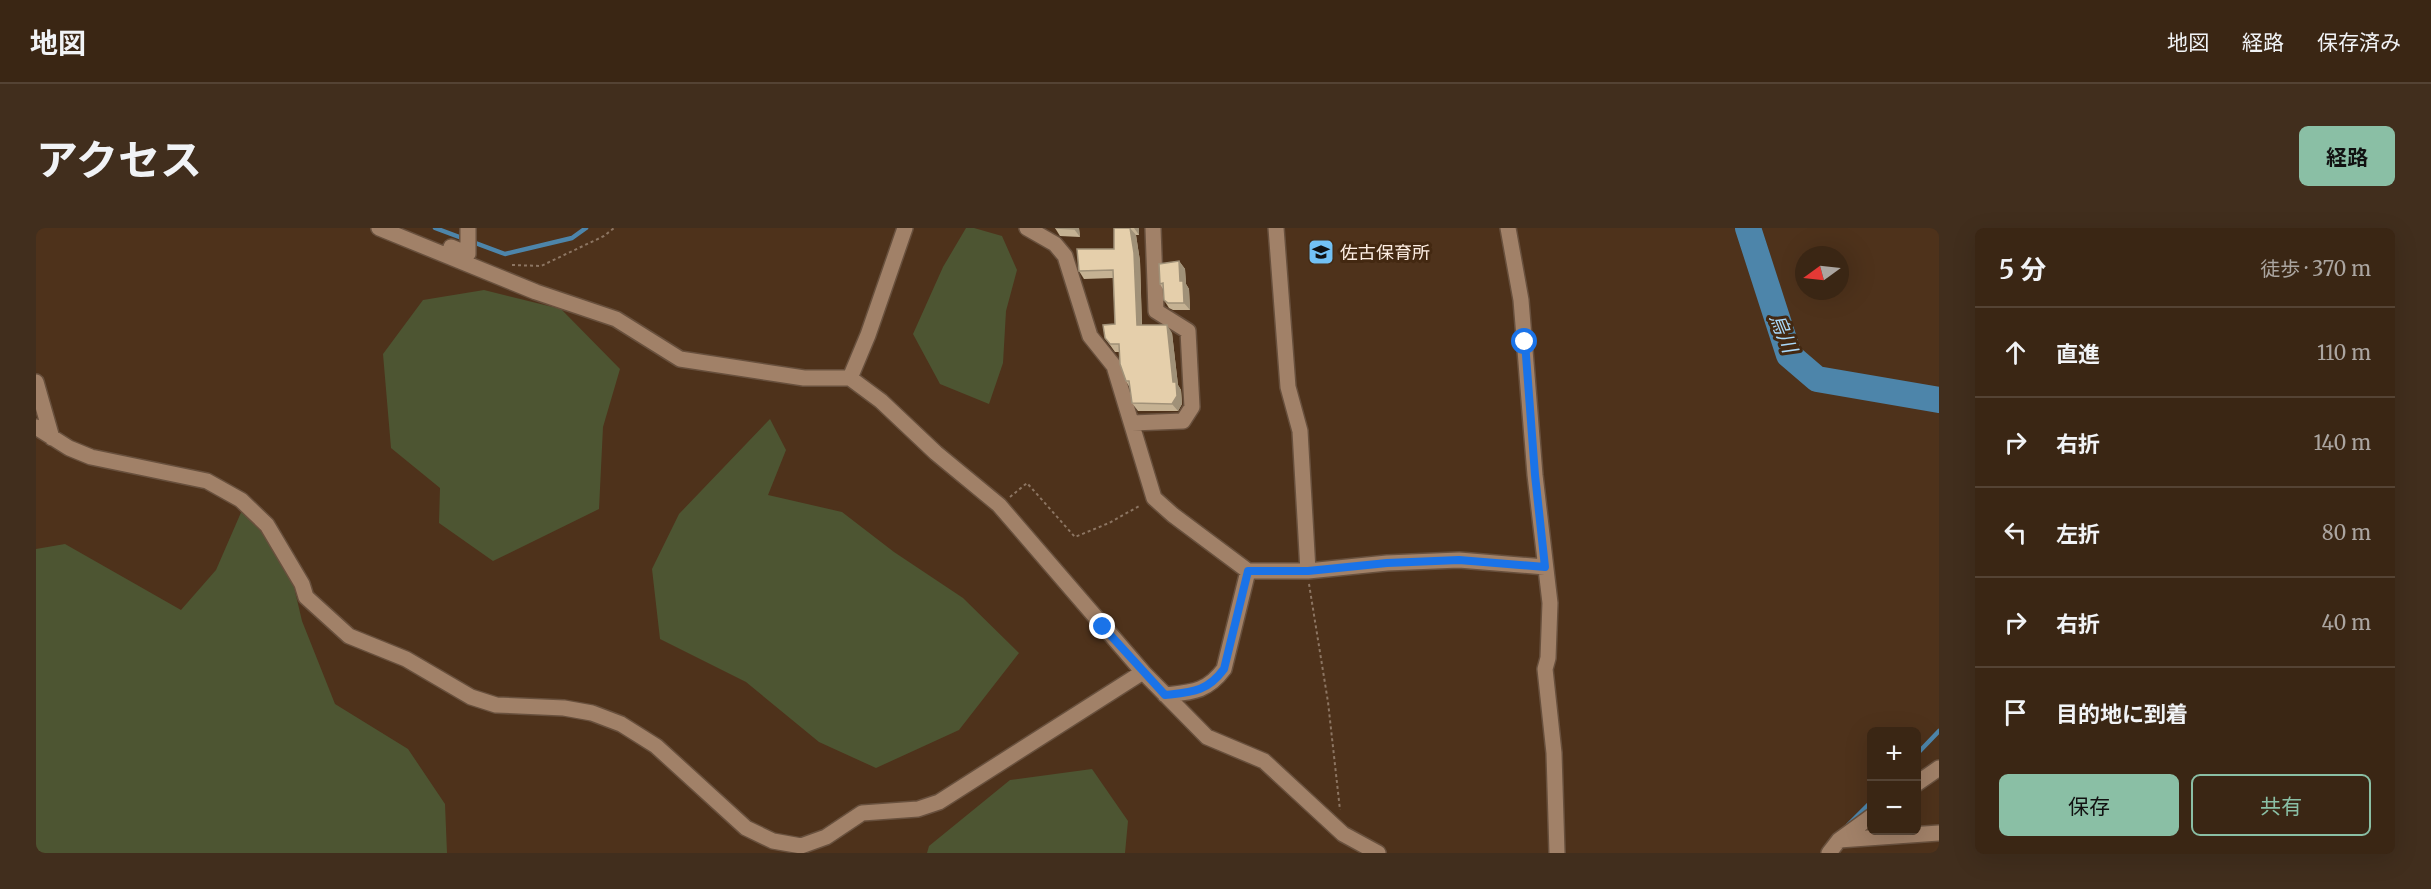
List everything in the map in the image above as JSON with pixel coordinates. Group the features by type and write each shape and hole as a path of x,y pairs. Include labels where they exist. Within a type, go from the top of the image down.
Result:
{"street":[{"path":"379,228 536,292 616,320 680,359 804,378 850,378 881,401 936,453 999,506 1143,672 1207,737 1264,761 1342,834 1378,853"},
{"path":"407,228 468,254 468,228"},
{"path":"850,378 868,335 905,228"},
{"path":"1027,228 1054,243 1065,256 1090,336 1114,366 1154,498 1248,571 1308,571 1387,563 1459,560 1545,567"},
{"path":"1132,423 1183,421 1192,407 1188,332 1156,311 1153,228"},
{"path":"1276,228 1288,387 1300,431 1308,571"},
{"path":"1508,228 1521,300 1535,475 1550,603 1548,658 1545,669 1554,753 1557,853"},
{"path":"36,382 52,438"},
{"path":"36,427 52,438 91,457 207,481 241,500 267,525 302,584 306,597 349,636 406,659 471,697 496,705 564,708 592,713 621,724 656,746 746,828 773,841 801,846 826,837 862,813 918,809 939,802 1143,672"},
{"path":"1165,695 1198,691 1215,681 1224,669 1248,571"},
{"path":"1921,781 1939,768"},
{"path":"1829,853 1839,840 1867,820"},
{"path":"1839,840 1939,833"}],"path":[{"path":"506,264 540,266 604,236 614,228"},
{"path":"999,506 1027,483 1075,537 1109,523 1154,498"},
{"path":"1308,571 1328,702 1342,834"}],"green space":[{"path":"966,228 1002,236 1017,270 1006,311 1003,363 989,404 940,384 913,334 943,267"},
{"path":"484,290 561,309 620,369 603,427 599,509 493,561 439,523 440,488 391,448 383,354 423,300"},
{"path":"770,419 786,450 768,495 842,512 894,552 963,598 1019,653 959,730 876,768 819,742 746,682 660,639 652,569 679,514"},
{"path":"246,501 286,553 302,621 335,704 408,749 445,804 447,853 36,853 36,549 65,544 181,610 216,570"},
{"path":"1092,769 1128,821 1125,853 927,853 929,846 1010,780"}],"building":[{"path":"1114,228 1130,228 1134,253 1137,325 1167,325 1173,382 1176,382 1177,396 1172,404 1132,403 1129,381 1126,381 1120,364 1119,344 1110,344 1105,338 1103,325 1115,324 1113,270 1079,271 1077,249 1114,249"},
{"path":"1179,261 1184,303 1168,303 1164,300 1163,283 1160,284 1159,264"}],"waterway":[{"path":"435,228 505,254 572,238 586,228"},
{"name":"烏川","path":"1748,228 1789,355 1817,379 1939,400"},
{"path":"1921,750 1939,731"},
{"path":"1848,825 1867,806"}],"place":[{"name":"佐古保育所","path":"1321,252"}],"route":[{"path":"1103,627 1165,695 1198,691 1215,681 1224,669 1248,571 1308,571 1387,563 1459,560 1545,567 1539,523 1525,342"}]}
